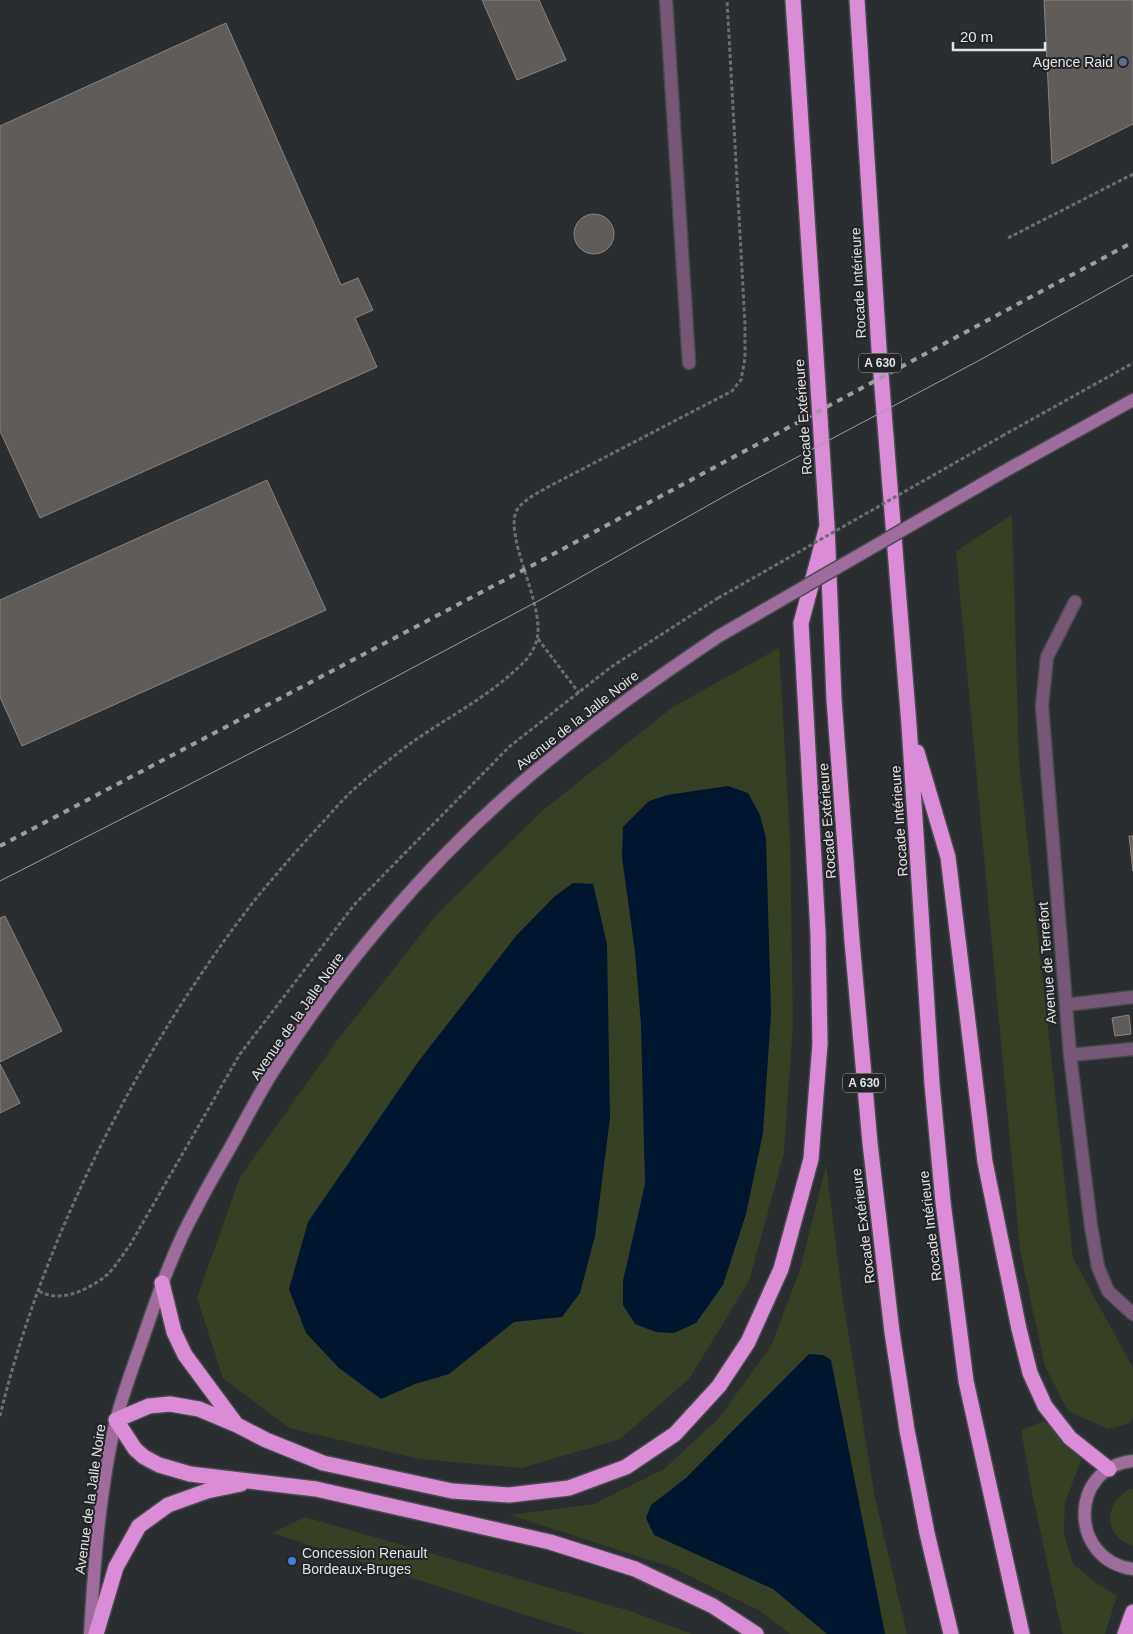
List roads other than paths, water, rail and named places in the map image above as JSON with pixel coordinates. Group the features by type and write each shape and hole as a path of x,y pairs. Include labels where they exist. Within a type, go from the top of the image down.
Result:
{"highway":[{"name":"Rocade Extérieure","path":"793,0 827,526 834,698 852,942 870,1143 892,1332 907,1430 951,1634"},
{"name":"Rocade Intérieure","path":"857,0 879,349 909,725 932,1084 944,1211 966,1382 1022,1634"},
{"path":"756,1634 713,1606 635,1569 559,1545 316,1489 190,1474 158,1465 135,1449 116,1420 149,1406 170,1404 199,1409 266,1440 323,1463 452,1491 509,1495 569,1488 626,1467 675,1434 719,1386 748,1342 781,1268 811,1159 820,1035 818,933 801,623 827,526"},
{"path":"909,725 948,857 985,1162 1030,1374 1046,1406 1070,1438 1109,1469"},
{"path":"162,1283 174,1332 185,1355 237,1425"},
{"path":"96,1634 116,1567 139,1526 168,1505 207,1491 254,1482"},
{"path":"1125,1634 1133,1612"}],"main road":[{"name":"Avenue de la Jalle Noire","path":"90,1634 92,1594 106,1476 116,1420 162,1283 196,1209 275,1068 328,994 385,922 433,868 511,792 565,746 719,636 1003,472 1133,400"},
{"path":"1133,1461 1125,1462 1109,1469 1096,1480 1087,1496 1084,1514 1086,1531 1094,1547 1107,1560 1133,1569"}],"street":[{"path":"666,0 689,363"},
{"name":"Avenue de Terrefort","path":"1075,602 1047,657 1042,706 1070,1055 1098,1268 1108,1292 1133,1314"},
{"path":"1066,1005 1133,996"},
{"path":"1070,1055 1133,1049"}],"water":[{"path":"728,786 748,793 760,815 766,838 771,1013 763,1133 746,1214 723,1285 696,1323 674,1333 656,1332 635,1324 623,1305 623,1281 645,1184 641,1024 635,952 622,857 623,827 649,801 667,795"},
{"path":"573,883 593,884 607,944 610,1118 595,1236 580,1293 562,1317 514,1322 449,1374 415,1384 381,1399 339,1368 306,1333 289,1289 308,1222 418,1062 516,936 554,897"},
{"path":"809,1354 823,1355 831,1360 885,1634 827,1634 773,1589 654,1535 646,1518 651,1505 686,1478"}],"tram line":[{"path":"0,881 290,733 540,600 739,488 978,361 1133,275"}],"railway":[{"path":"0,846 533,565 1133,242"}],"place":[{"name":"Agence Raid","path":"1123,62"},
{"name":"Concession Renault Bordeaux-Bruges","path":"292,1561"}]}
